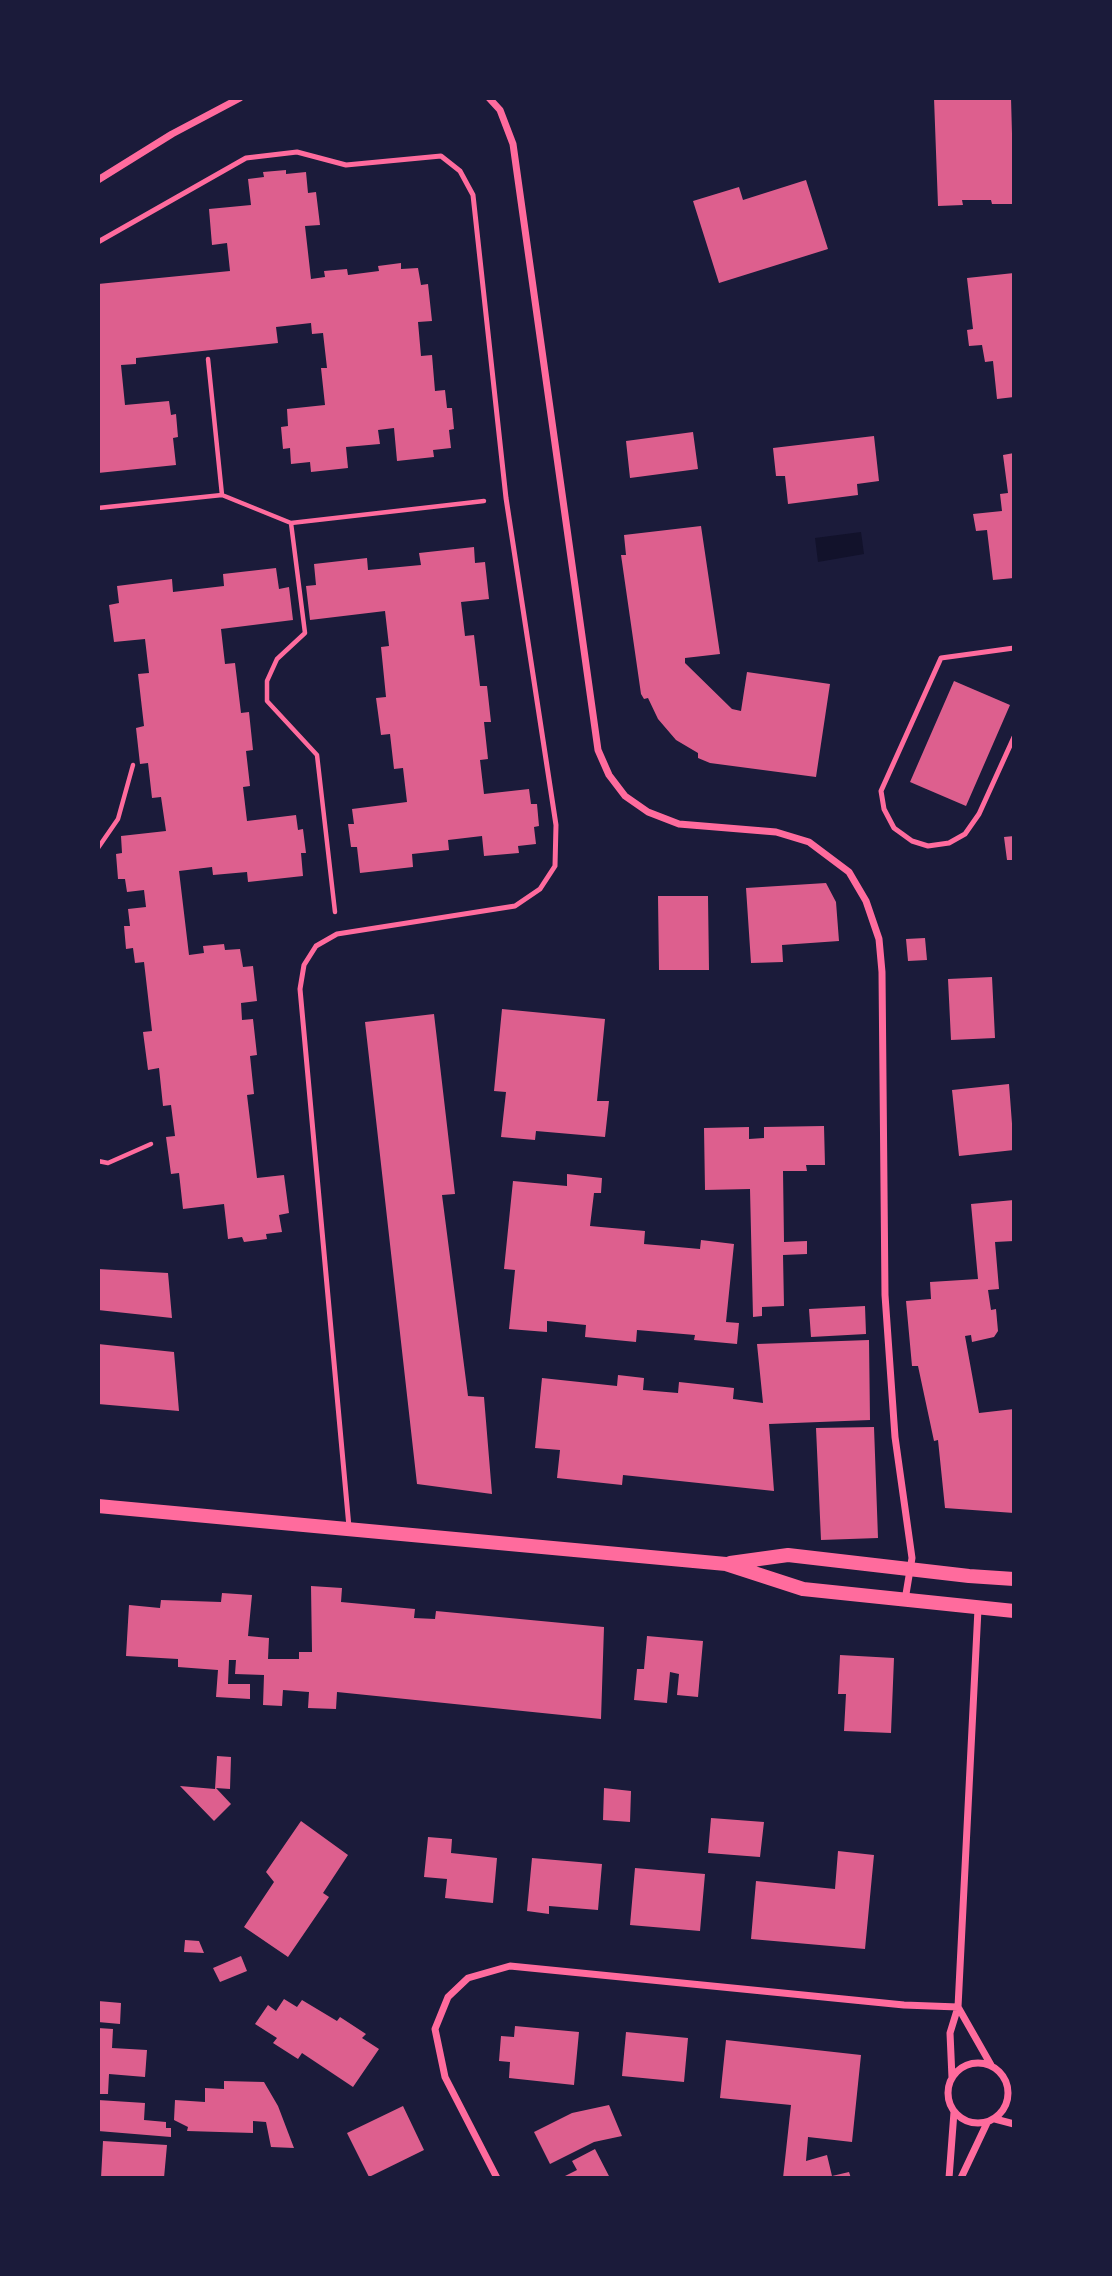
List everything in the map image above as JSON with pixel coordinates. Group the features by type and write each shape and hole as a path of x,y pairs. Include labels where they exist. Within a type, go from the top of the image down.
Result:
{"main road":[{"path":"98,1506 726,1564 803,1589 1014,1611"},
{"path":"726,1564 788,1555 1014,1579"}],"street":[{"path":"98,180 172,134 240,98"},
{"path":"489,98 500,110 513,144 598,750 609,775 625,796 648,811 679,824 776,832 809,842 849,872 866,901 878,939 882,972 885,1295 895,1437 911,1544 905,1601"},
{"path":"949,2178 954,2112 948,2090 951,2078 950,2033 958,2007 978,1609"},
{"path":"497,2178 445,2077 435,2029 448,1997 468,1978 510,1966 904,2005 958,2007"},
{"path":"958,2007 991,2065 1014,2088"},
{"path":"951,2078 962,2067 976,2063 991,2065"},
{"path":"961,2178 991,2121 1004,2109 1009,2096 1007,2082"},
{"path":"954,2112 963,2120 1014,2124"}],"lane":[{"path":"98,242 246,158 297,152 346,165 441,156 460,171 473,195 506,498 556,825 555,866 540,889 515,906 337,934 316,946 304,965 300,989 349,1530"},
{"path":"1014,648 940,658 881,791 884,808 894,828 912,841 928,846 949,843 965,834 979,814 1014,737"}],"path":[{"path":"208,359 222,495"},
{"path":"98,508 222,495 291,523 506,498"},
{"path":"291,523 305,633 277,659 267,681 267,701 317,755 337,934"},
{"path":"98,848 118,819 133,765"},
{"path":"98,1161 117,1160 151,1144"}],"shaded area":[{"path":"861,532 864,554 818,562 815,538"}],"building":[{"path":"934,98 1011,98 1014,204 992,204 991,200 962,200 963,205 938,206"},
{"path":"286,170 286,174 306,172 308,193 316,192 320,225 305,226 311,279 325,277 324,271 347,269 348,275 379,271 378,266 401,263 401,269 418,268 421,285 428,284 432,321 418,322 421,356 432,355 435,391 445,390 447,408 452,408 454,429 449,430 451,448 433,450 434,457 397,461 394,428 378,430 380,444 346,447 348,468 311,472 310,462 291,464 290,448 283,449 281,427 288,426 287,409 325,405 321,368 327,368 323,333 312,334 311,323 276,327 278,343 136,358 136,364 121,365 125,405 169,401 171,415 176,414 178,437 173,438 176,465 98,473 98,284 230,271 227,243 212,245 209,209 251,205 248,179 264,177 263,172"},
{"path":"806,180 828,249 719,283 693,201 739,187 743,200"},
{"path":"1014,273 1014,397 997,399 993,361 985,362 982,345 969,346 967,330 973,329 967,278"},
{"path":"693,432 698,469 630,478 626,441"},
{"path":"874,436 879,481 857,484 858,495 788,504 785,476 776,476 773,448"},
{"path":"1014,453 1014,578 993,580 987,530 976,531 973,514 1002,511 1000,494 1008,493 1003,455"},
{"path":"701,526 720,654 685,658 685,663 732,709 741,711 747,672 830,684 816,777 710,763 698,758 698,753 676,740 658,719 648,698 644,699 641,694 621,555 626,555 624,535"},
{"path":"474,547 475,563 485,562 489,599 461,602 465,636 474,635 480,686 487,686 491,722 484,722 488,759 480,760 484,794 529,789 531,804 537,804 539,826 534,827 536,844 518,846 519,853 484,856 482,836 448,840 449,850 412,854 413,867 360,873 357,847 351,847 348,824 354,824 352,809 407,802 403,768 394,769 390,734 381,735 376,698 386,697 381,647 389,646 385,611 310,620 306,586 316,585 314,564 367,558 368,570 421,565 419,553"},
{"path":"276,568 279,589 289,587 293,620 221,629 225,664 235,663 241,713 249,712 253,750 246,751 250,786 243,787 247,821 296,815 298,830 303,829 306,853 301,853 303,876 248,882 247,872 213,875 212,867 179,871 189,955 204,953 203,946 224,944 225,950 240,949 243,967 253,966 257,1001 241,1003 242,1020 253,1019 257,1055 250,1056 254,1094 247,1095 257,1178 284,1175 289,1213 279,1215 282,1232 266,1234 267,1239 244,1242 242,1237 228,1239 224,1204 183,1209 179,1173 171,1174 166,1137 175,1136 171,1105 163,1106 159,1068 148,1070 143,1032 152,1031 144,962 135,963 133,948 126,949 124,926 130,926 128,909 146,907 144,890 127,892 125,879 118,879 116,854 122,853 121,836 166,831 161,797 152,798 148,763 140,764 136,728 144,726 138,674 149,673 145,639 114,642 109,605 119,603 117,586 172,579 173,592 224,586 223,574"},
{"path":"954,681 1010,705 966,806 910,782"},
{"path":"1014,836 1014,860 1007,860 1004,837"},
{"path":"826,883 836,902 839,941 782,945 783,962 751,963 746,888"},
{"path":"658,896 708,896 709,970 659,970"},
{"path":"925,938 927,960 908,961 906,939"},
{"path":"992,977 995,1038 951,1040 948,979"},
{"path":"502,1009 605,1019 597,1101 609,1101 605,1137 536,1131 535,1140 501,1137 506,1092 494,1091"},
{"path":"434,1014 455,1194 442,1195 468,1396 484,1397 492,1494 417,1484 365,1022"},
{"path":"1009,1084 1014,1150 959,1156 952,1090"},
{"path":"824,1126 825,1165 806,1165 807,1171 783,1171 784,1242 807,1241 807,1254 783,1255 784,1306 762,1307 762,1316 753,1317 750,1189 705,1190 704,1128 749,1127 749,1139 764,1138 764,1127"},
{"path":"567,1174 602,1178 601,1193 594,1193 590,1226 645,1231 644,1244 700,1249 701,1240 734,1244 726,1322 739,1323 737,1344 694,1340 695,1335 637,1330 636,1342 585,1337 586,1325 547,1321 547,1332 509,1329 515,1270 504,1269 513,1181 567,1186"},
{"path":"1014,1200 1014,1241 995,1242 999,1289 988,1290 991,1310 996,1309 998,1331 994,1337 972,1342 971,1335 965,1336 979,1413 1014,1409 1014,1513 945,1508 938,1440 934,1441 918,1366 912,1366 906,1301 931,1299 930,1282 978,1279 971,1204"},
{"path":"98,1269 168,1273 172,1318 98,1310"},
{"path":"865,1306 866,1334 811,1337 809,1309"},
{"path":"869,1340 870,1420 769,1424 774,1491 623,1475 622,1485 557,1478 560,1450 535,1448 542,1378 617,1386 618,1375 644,1378 643,1390 678,1393 679,1382 734,1388 733,1399 763,1403 757,1344"},
{"path":"98,1344 174,1352 179,1411 98,1404"},
{"path":"874,1427 878,1538 821,1540 816,1428"},
{"path":"311,1586 342,1588 341,1602 415,1609 414,1618 435,1619 436,1611 604,1627 601,1719 337,1692 336,1709 308,1708 309,1692 283,1690 282,1706 263,1705 264,1675 235,1674 236,1660 229,1660 228,1684 250,1684 250,1699 216,1697 218,1670 178,1667 178,1659 126,1656 129,1605 160,1608 161,1600 221,1602 222,1593 252,1595 248,1636 269,1638 268,1659 299,1659 299,1652 312,1652"},
{"path":"647,1636 703,1641 698,1697 677,1695 679,1674 670,1672 667,1703 634,1700 637,1669 644,1669"},
{"path":"840,1655 894,1658 891,1733 844,1731 846,1694 838,1694"},
{"path":"217,1756 231,1757 230,1789 216,1788 231,1804 214,1821 180,1786 215,1789"},
{"path":"604,1788 631,1791 630,1822 603,1820"},
{"path":"711,1818 764,1822 760,1857 708,1853"},
{"path":"301,1821 348,1855 323,1893 329,1897 288,1957 244,1927 274,1882 266,1872"},
{"path":"428,1837 452,1839 451,1853 497,1858 493,1903 445,1898 447,1879 424,1877"},
{"path":"838,1851 874,1855 865,1949 751,1939 756,1881 835,1889"},
{"path":"532,1858 602,1864 598,1910 549,1906 549,1914 527,1911"},
{"path":"635,1868 705,1874 700,1931 630,1925"},
{"path":"185,1940 199,1941 204,1953 184,1952"},
{"path":"241,1956 247,1971 220,1982 213,1968"},
{"path":"284,1999 297,2007 302,2000 337,2021 340,2017 366,2034 362,2038 379,2049 353,2087 302,2053 298,2059 273,2043 277,2038 255,2024 268,2005 276,2011"},
{"path":"98,2001 121,2003 120,2024 98,2022"},
{"path":"515,2026 579,2032 574,2085 509,2078 510,2062 499,2061 501,2036 514,2037"},
{"path":"98,2028 113,2029 112,2048 147,2050 145,2077 109,2074 108,2094 98,2094"},
{"path":"626,2032 688,2038 684,2082 622,2076"},
{"path":"726,2040 861,2055 852,2142 808,2137 806,2161 827,2155 832,2176 849,2172 851,2178 783,2178 791,2105 720,2098"},
{"path":"224,2081 264,2082 278,2106 294,2148 271,2147 266,2122 253,2121 253,2133 187,2131 188,2127 174,2120 175,2100 205,2102 205,2088 224,2089"},
{"path":"98,2100 145,2103 144,2120 166,2122 166,2128 171,2128 171,2137 98,2131"},
{"path":"609,2105 622,2136 594,2142 550,2164 534,2132 572,2113"},
{"path":"403,2106 424,2150 369,2177 347,2133"},
{"path":"103,2141 167,2145 164,2178 101,2178"},
{"path":"595,2149 610,2178 561,2178 577,2170 572,2161"}]}
